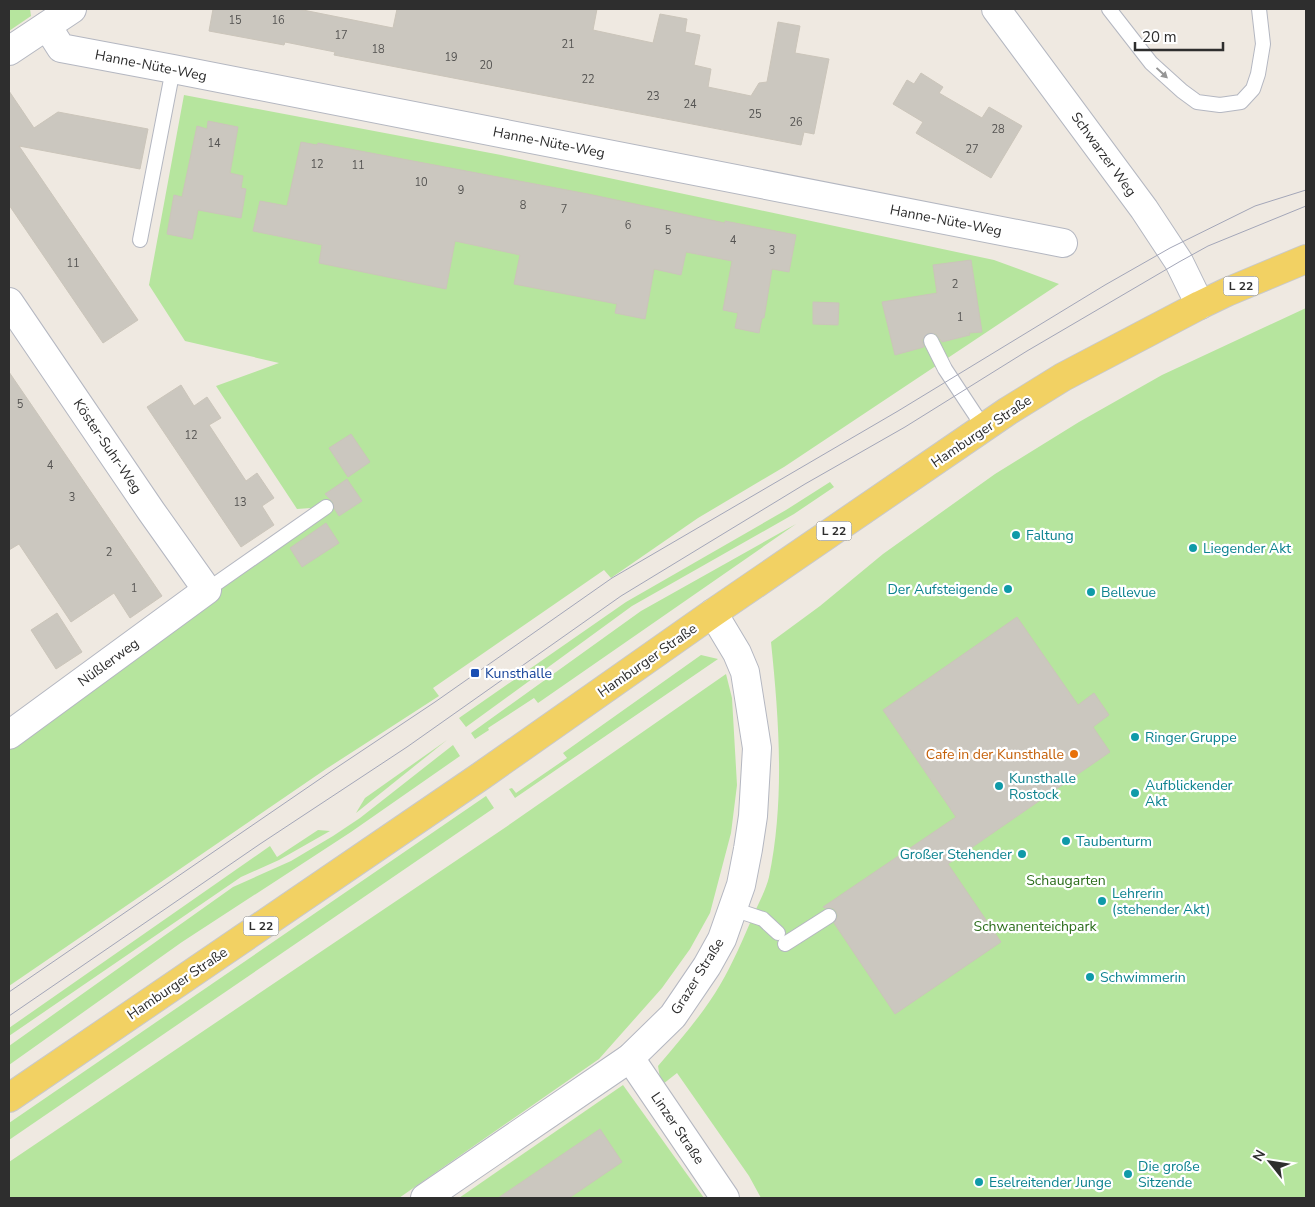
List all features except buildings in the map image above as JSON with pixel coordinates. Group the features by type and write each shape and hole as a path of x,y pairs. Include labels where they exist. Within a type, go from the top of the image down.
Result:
{"main road":[{"name":"Hamburger Straße","path":"9,1098 481,776 713,613 984,428 1063,377 1200,305 1306,260"}],"street":[{"name":"Schwarzer Weg","path":"996,9 1144,209 1179,262 1200,305"},
{"path":"9,51 56,15"},
{"name":"Hanne-Nüte-Weg","path":"56,15 61,48 1063,243"},
{"name":"Köster-Suhr-Weg","path":"9,302 151,511 208,590"},
{"name":"Nüßlerweg","path":"9,735 208,590"},
{"name":"Grazer Straße","path":"425,1198 630,1058 674,1016 707,966 722,938 741,885 748,849 753,816 756,748 745,672 737,653 713,613"},
{"name":"Linzer Straße","path":"630,1058 725,1198"}],"lane":[{"path":"1109,9 1151,63 1182,91 1197,102 1220,105 1241,102 1253,89 1258,74 1263,44 1259,9"},
{"path":"140,240 173,69"},
{"path":"931,341 945,368 984,428"},
{"path":"208,590 326,507"},
{"path":"733,910 763,919 782,939 829,916"}],"green space":[{"path":"9,9 30,9 31,16 9,31"},
{"path":"184,95 501,155 994,260 1059,284 784,467 698,518 611,578 604,570 433,688 439,696 326,769 9,986 9,735 325,507 297,509 216,386 279,363 185,341 149,285"},
{"name":"Schwanenteichpark","path":"1306,308 1306,1198 761,1198 749,1176 677,1073 663,1084 658,1066 699,1017 720,985 742,942 769,877 774,848 779,789 778,730 771,642 820,606 883,554 995,474 1079,422 1162,375"},
{"path":"830,482 834,487 794,514 632,606 466,727 459,718 626,602 786,510"},
{"path":"796,524 538,703 534,698 488,728 489,730 475,739 471,733 641,611"},
{"path":"701,655 718,659 515,798 509,789 512,788 516,793 567,758 563,753"},
{"path":"726,674 732,698 737,785 731,833 710,913 690,949 662,988 599,1059 399,1198 9,1198 9,1162 506,827"},
{"path":"447,740 356,813 365,798"},
{"path":"453,745 460,756 351,832 182,942 9,1065 9,1046 233,887 291,861 360,818"},
{"path":"486,796 494,808 9,1140 9,1123"},
{"path":"318,830 330,831 279,860 241,877 9,1036 9,1028 270,846 277,857"},
{"path":"623,1085 704,1198 459,1198"}],"tram line":[{"path":"9,992 435,702 612,578 898,411 1105,285 1170,248 1255,206 1306,190"},
{"path":"9,1016 260,844 407,747 621,596 805,484 905,427 1027,351 1179,262 1208,246 1306,206"}],"place":[{"name":"Faltung","path":"1016,535"},
{"name":"Liegender Akt","path":"1193,548"},
{"name":"Der Aufsteigende","path":"1008,589"},
{"name":"Bellevue","path":"1091,592"},
{"name":"Kunsthalle","path":"475,673"},
{"name":"Ringer Gruppe","path":"1135,737"},
{"name":"Cafe in der Kunsthalle","path":"1074,754"},
{"name":"Kunsthalle Rostock","path":"999,786"},
{"name":"Aufblickender Akt","path":"1135,793"},
{"name":"Taubenturm","path":"1066,841"},
{"name":"Großer Stehender","path":"1022,854"},
{"name":"Lehrerin (stehender Akt)","path":"1102,901"},
{"name":"Schwimmerin","path":"1090,977"},
{"name":"Die große Sitzende","path":"1128,1174"},
{"name":"Eselreitender Junge","path":"979,1182"}],"park label":[{"name":"Schaugarten","path":"1066,880"}]}
